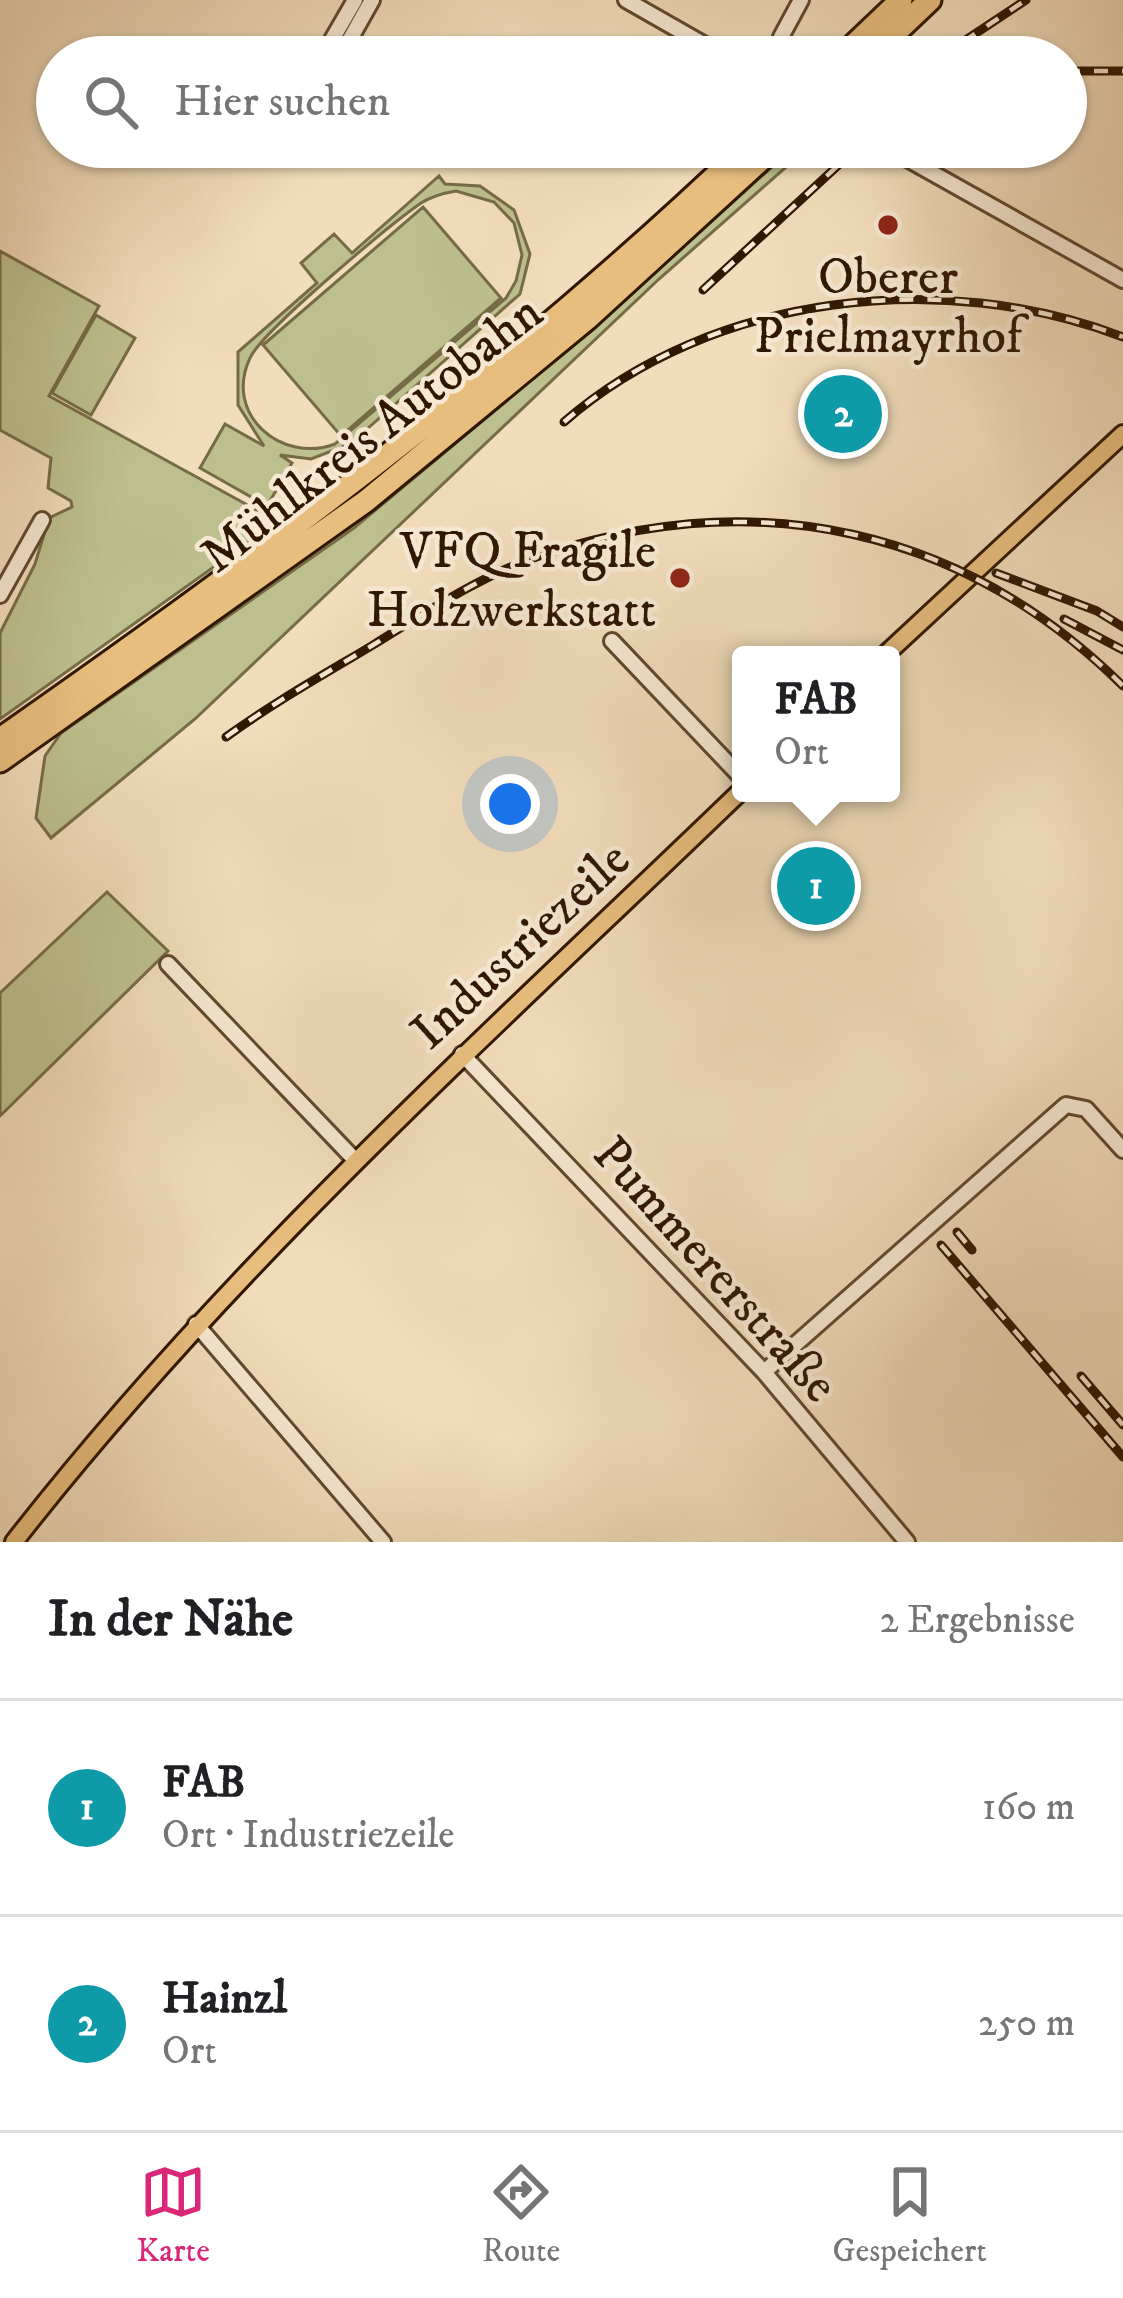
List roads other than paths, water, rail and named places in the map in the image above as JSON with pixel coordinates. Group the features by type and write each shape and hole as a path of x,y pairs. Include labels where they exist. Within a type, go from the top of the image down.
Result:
{"highway":[{"path":"863,36 901,0"},
{"path":"892,36 930,0"},
{"name":"Mühlkreis Autobahn","path":"0,739 411,440 722,168"},
{"name":"Mühlkreis Autobahn","path":"0,761 366,501 586,319 752,168"}],"main road":[{"path":"895,646 1123,434"},
{"name":"Industriezeile","path":"14,1542 196,1324 462,1054 732,799"}],"street":[{"path":"334,36 355,0"},
{"path":"352,36 372,0"},
{"path":"626,0 689,36"},
{"path":"782,36 801,0"},
{"path":"923,168 1123,280"},
{"path":"0,595 42,520"},
{"path":"612,641 732,768"},
{"path":"168,964 355,1160"},
{"name":"Pummererstraße","path":"462,1054 764,1372 907,1542"},
{"path":"764,1372 1066,1105 1086,1109 1123,1150"},
{"path":"196,1324 383,1542"}],"railway":[{"path":"972,36 1026,0"},
{"path":"1087,71 1123,71"},
{"path":"703,290 835,168"},
{"path":"564,422 623,378 688,345 758,320 832,305 906,300 981,303 1053,316 1123,337"},
{"path":"226,737 497,573 542,555 622,534 700,523 777,523 852,534 925,556 994,588 1061,632 1123,686"},
{"path":"996,573 1097,611 1123,627"},
{"path":"1064,619 1123,650"},
{"path":"957,1232 972,1250"},
{"path":"941,1245 1123,1457"},
{"path":"1081,1376 1123,1425"}],"place":[{"name":"Oberer Prielmayrhof","path":"888,225"},
{"name":"Hainzl","path":"843,414"},
{"name":"VFQ Fragile Holzwerkstatt","path":"680,578"},
{"name":"FAB","path":"816,886"}]}
